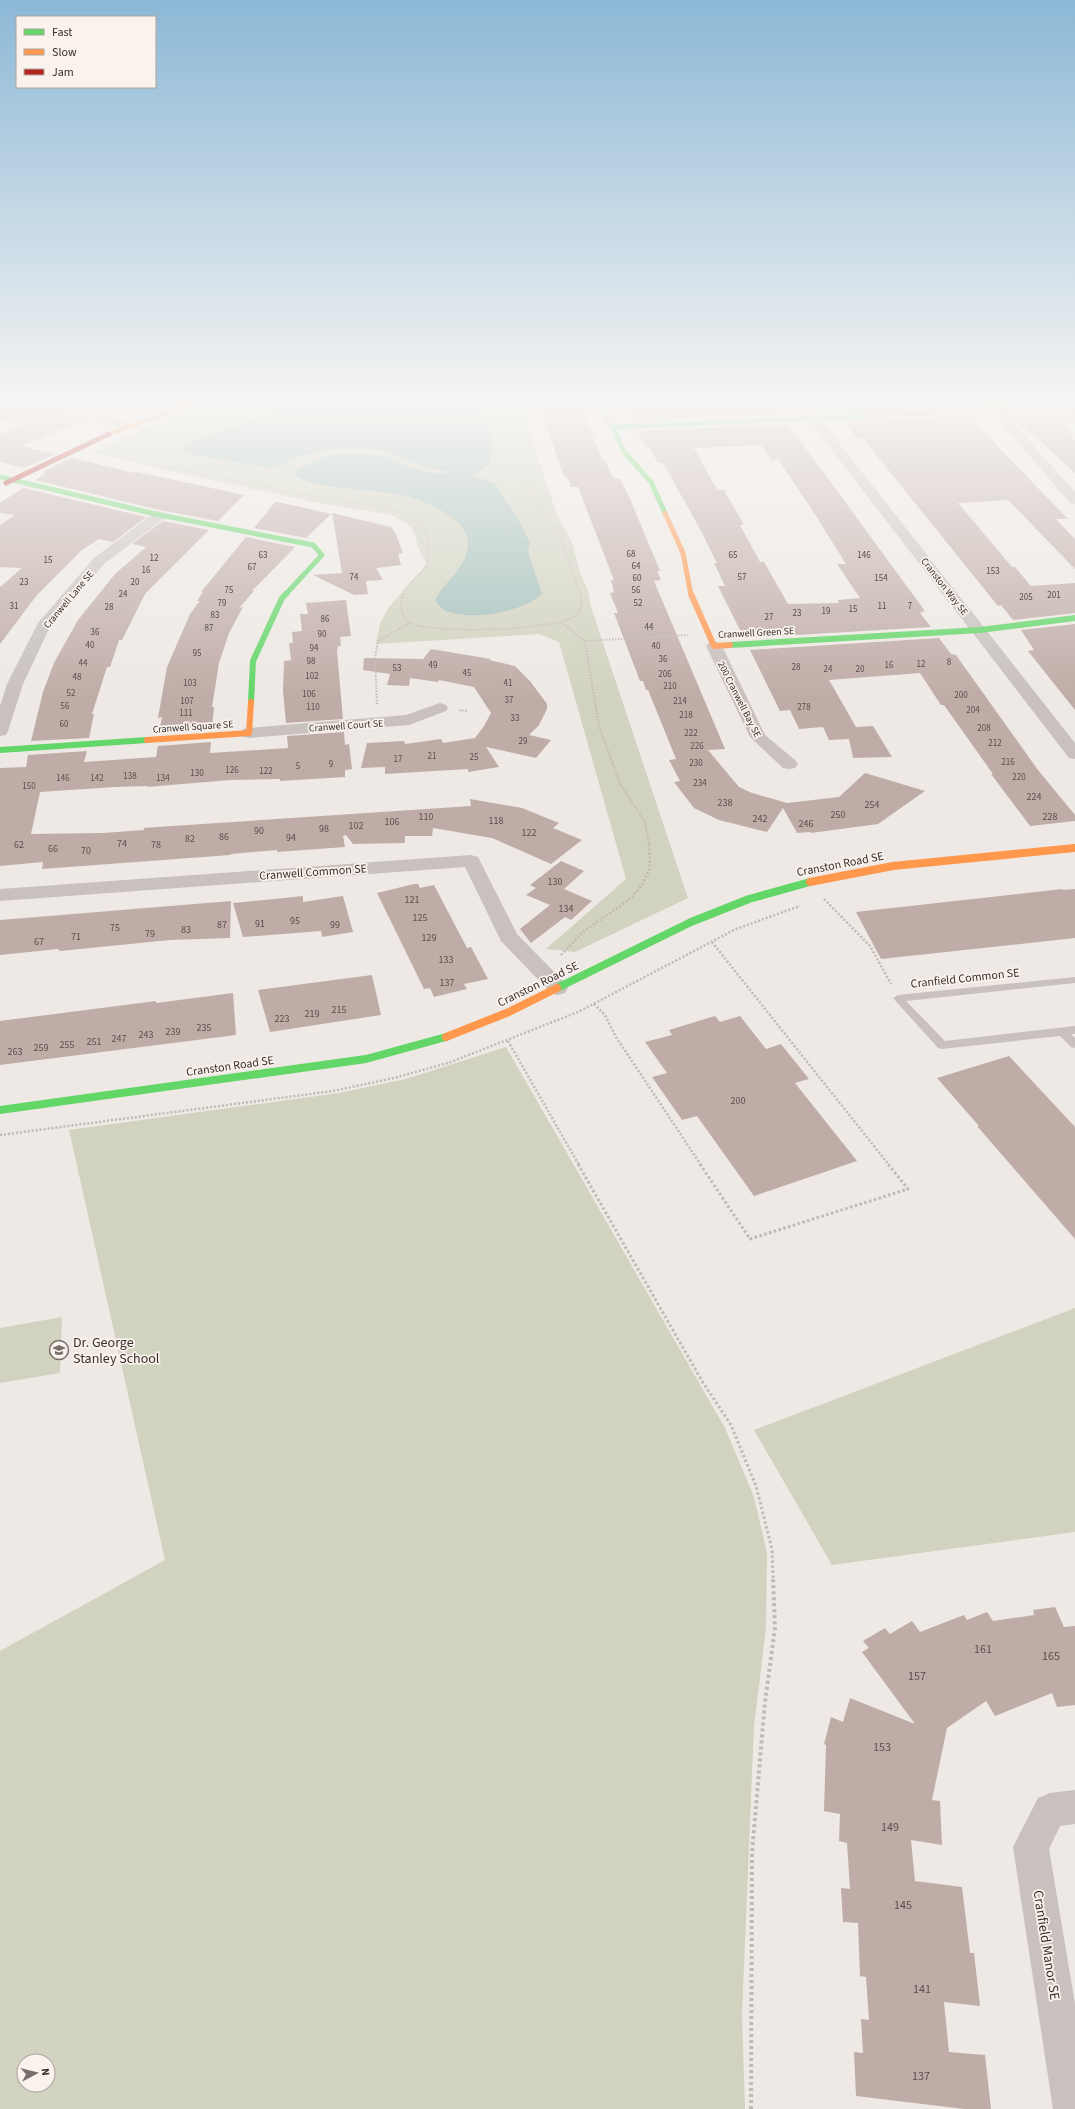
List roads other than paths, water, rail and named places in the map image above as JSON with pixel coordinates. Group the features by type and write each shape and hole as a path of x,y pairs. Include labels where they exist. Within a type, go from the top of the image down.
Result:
{"street":[{"name":"Cranwell Square SE","path":"0,750 249,733 253,661 282,598 322,555 314,545 160,515 94,499"},
{"name":"Cranwell Green SE","path":"659,499 683,553 689,590 714,646 980,630 1075,618"},
{"name":"Cranston Way SE","path":"878,499 1072,746"},
{"name":"Cranwell Lane SE","path":"0,730 15,684 43,626 99,561 160,515"},
{"name":"200 Cranwell Bay SE","path":"714,646 758,737 789,764"},
{"name":"Cranwell Court SE","path":"249,733 410,720 440,708"},
{"name":"Cranston Road SE","path":"0,1110 366,1059 446,1037 509,1012 692,922 749,899 812,880 893,866 1075,848"},
{"name":"Cranwell Common SE","path":"0,895 471,861 508,937 558,988"},
{"name":"Cranfield Manor SE","path":"1073,2109 1031,1847 1050,1810 1075,1807"}],"lane":[{"name":"Cranfield Common SE","path":"1075,980 898,998 942,1045 1075,1030"},
{"path":"1062,1032 1075,1044"}],"water":[{"path":"417,499 505,499 519,520 530,543 528,552 542,594 522,606 495,613 467,615 444,610 435,601 463,561 468,544 467,535 461,526 453,519"}],"place":[{"name":"Dr. George Stanley School","path":"59,1350"}]}
